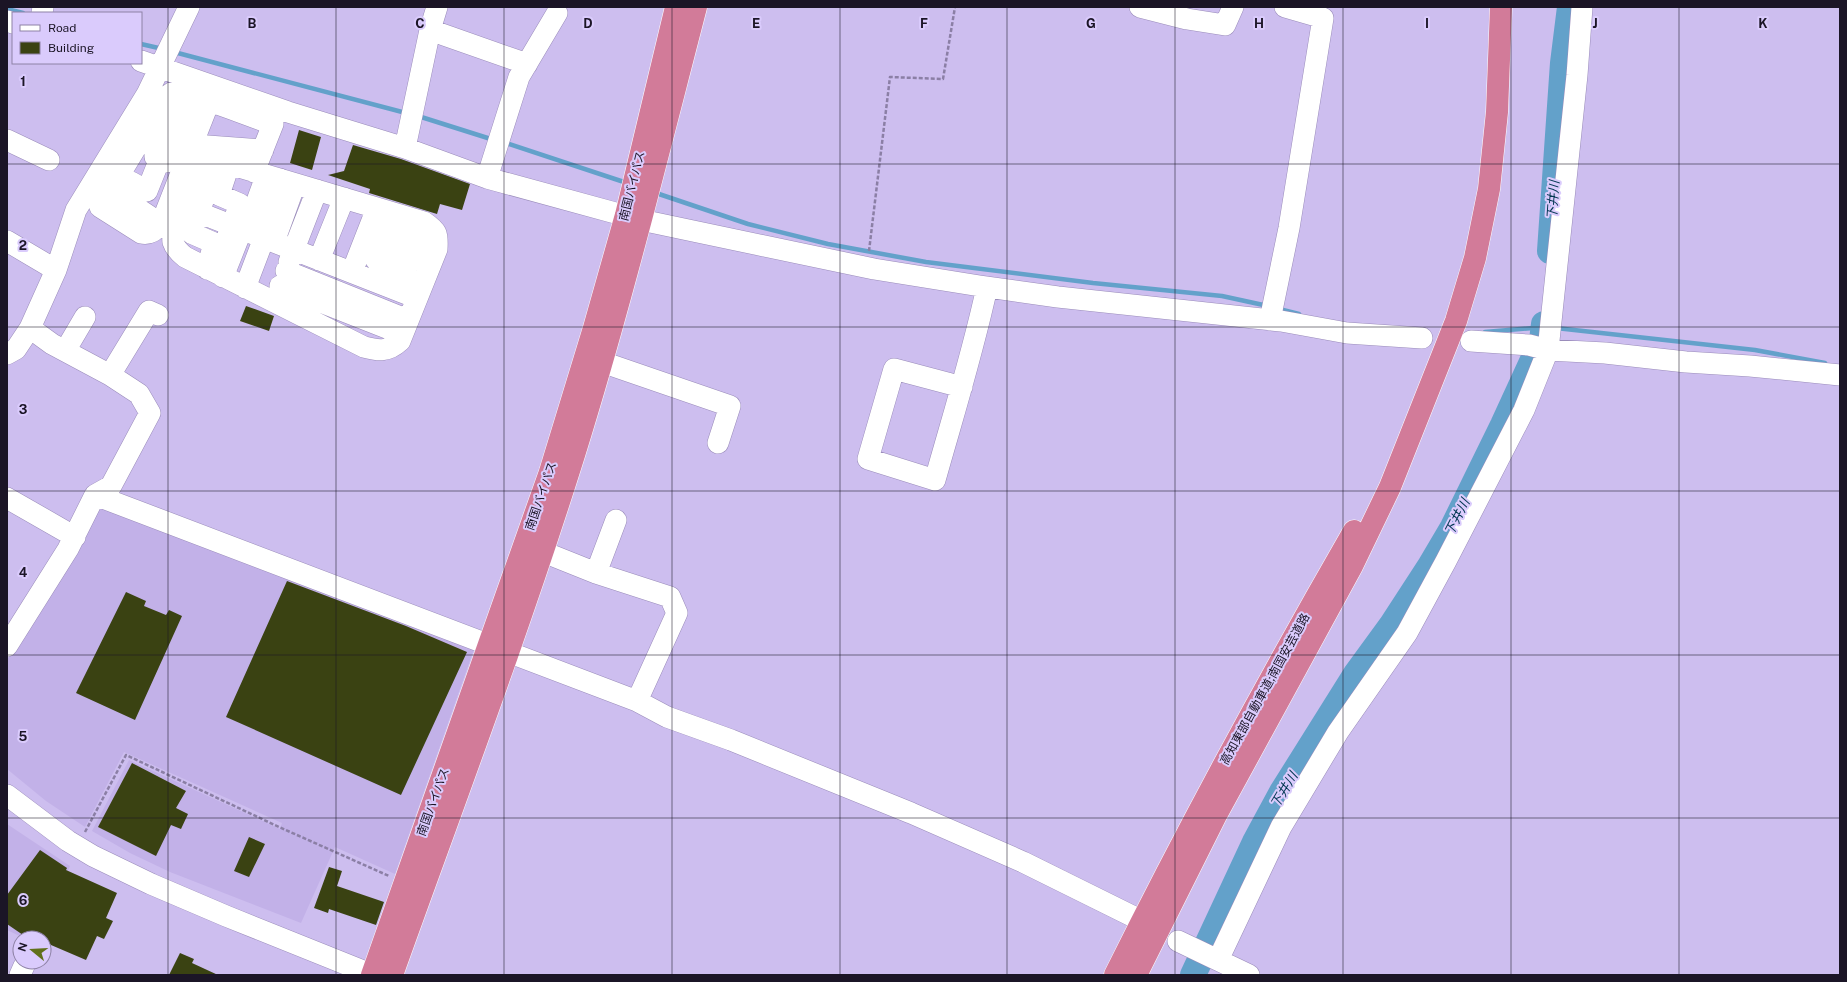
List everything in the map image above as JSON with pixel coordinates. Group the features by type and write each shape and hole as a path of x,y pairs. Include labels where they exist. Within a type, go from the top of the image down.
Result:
{"highway":[{"name":"南国バイパス","path":"372,975 405,882 498,648 541,551 573,457 602,362 676,7"},
{"name":"南国バイパス","path":"392,975 498,648 594,328 633,217 696,7"},
{"name":"高知東部自動車道;南国安芸道路","path":"1136,975 1215,817 1352,566 1390,487 1456,321 1475,258 1489,189 1497,112 1501,7"},
{"name":"高知東部自動車道;南国安芸道路","path":"1115,975 1162,879 1228,755 1423,406"}],"street":[{"path":"7,354 16,350 30,328 56,270 76,210 147,94 188,7"},
{"path":"405,148 430,30 437,7"},
{"path":"1140,7 1187,19 1225,25 1233,7"},
{"path":"1270,320 1289,228 1323,18 1285,7"},
{"path":"1218,960 1281,827 1338,732 1407,633 1446,561 1524,410 1548,350 1582,7"},
{"path":"487,178 517,84 557,13"},
{"path":"430,30 527,64"},
{"path":"142,61 288,112 405,148 487,178 633,217 868,268 1058,297 1270,320 1347,333 1422,338"},
{"path":"177,182 165,139 161,105 166,96 173,92 205,113 273,124 265,144 272,177 253,234 215,273"},
{"path":"245,288 253,234 272,177 288,112"},
{"path":"115,193 125,164 205,113"},
{"path":"165,139 147,191 131,182 115,193 100,207 130,228 147,234 154,232 161,224 205,113"},
{"path":"125,164 165,139"},
{"path":"7,140 49,160"},
{"path":"192,145 265,144"},
{"path":"280,286 364,347 378,351 392,348 400,341 405,327 412,296 426,262 437,249 438,238 435,230 424,222 212,159 202,160 196,167 190,209 173,231 173,242 178,252 185,258 245,288 280,286 405,327"},
{"path":"224,163 219,195 240,204 253,234"},
{"path":"280,286 317,190"},
{"path":"319,260 344,198"},
{"path":"345,270 370,242 377,208"},
{"path":"345,270 377,208"},
{"path":"190,209 412,296"},
{"path":"7,241 56,270"},
{"path":"370,242 426,262"},
{"path":"370,242 375,252 376,260 382,265 400,269 407,273 412,296"},
{"path":"962,387 894,369 868,459 935,480 962,387 977,333 987,287"},
{"path":"110,376 149,311 158,315"},
{"path":"65,351 85,317"},
{"path":"7,646 75,537 95,495 111,486 150,413 139,394 65,351 30,328"},
{"path":"1471,341 1530,345 1548,350 1605,353 1840,376"},
{"path":"602,362 730,406 718,443"},
{"path":"95,495 637,701 667,717 731,740 911,813 1023,862 1132,916"},
{"path":"7,498 75,537"},
{"path":"596,573 616,520"},
{"path":"541,551 596,573 670,597 677,613 637,701"},
{"path":"7,795 93,856 151,884 372,975"},
{"path":"1178,941 1249,975"}],"path":[{"path":"868,268 890,77 943,79 955,7"},
{"path":"78,846 126,755 279,827 405,882"}],"shaded area":[{"path":"100,506 474,649 395,874 335,847 301,923 170,872 130,853 92,831 129,760 280,829 282,823 124,752 85,827 46,801 7,769 7,660 67,565"},
{"path":"7,824 70,866 42,930 12,930 12,932 7,930"}],"building":[{"path":"299,130 321,137 312,170 290,163"},
{"path":"353,145 401,159 470,184 462,210 440,204 437,214 369,193 370,189 328,175 344,171"},
{"path":"246,306 274,316 269,331 240,321"},
{"path":"287,581 406,626 467,652 401,795 226,717"},
{"path":"126,592 146,601 144,606 166,615 169,610 182,616 135,720 76,693"},
{"path":"132,763 186,791 176,808 188,814 181,829 171,825 156,856 98,827"},
{"path":"249,837 265,844 249,877 234,871"},
{"path":"40,850 67,868 66,870 117,893 106,918 113,921 104,939 97,936 86,960 52,945 52,930 16,930 7,924 7,895"},
{"path":"329,867 342,871 337,886 384,902 376,925 329,909 328,913 314,908"},
{"path":"180,953 194,959 192,963 218,975 169,975"}],"waterway":[{"name":"下井川","path":"1550,251 1563,63 1570,7"},
{"path":"7,9 19,12"},
{"path":"142,44 163,49"},
{"path":"174,52 406,113"},
{"path":"418,116 494,140"},
{"path":"503,142 627,183"},
{"path":"653,192 748,224 828,244 926,262 1093,283 1222,296 1268,306"},
{"path":"1279,309 1299,314"},
{"name":"下井川","path":"1193,975 1255,842 1282,792 1356,674 1391,626 1430,566 1453,527 1503,425 1542,340 1544,324"},
{"path":"1485,332 1545,327"},
{"path":"1556,328 1755,350 1825,363"}]}
